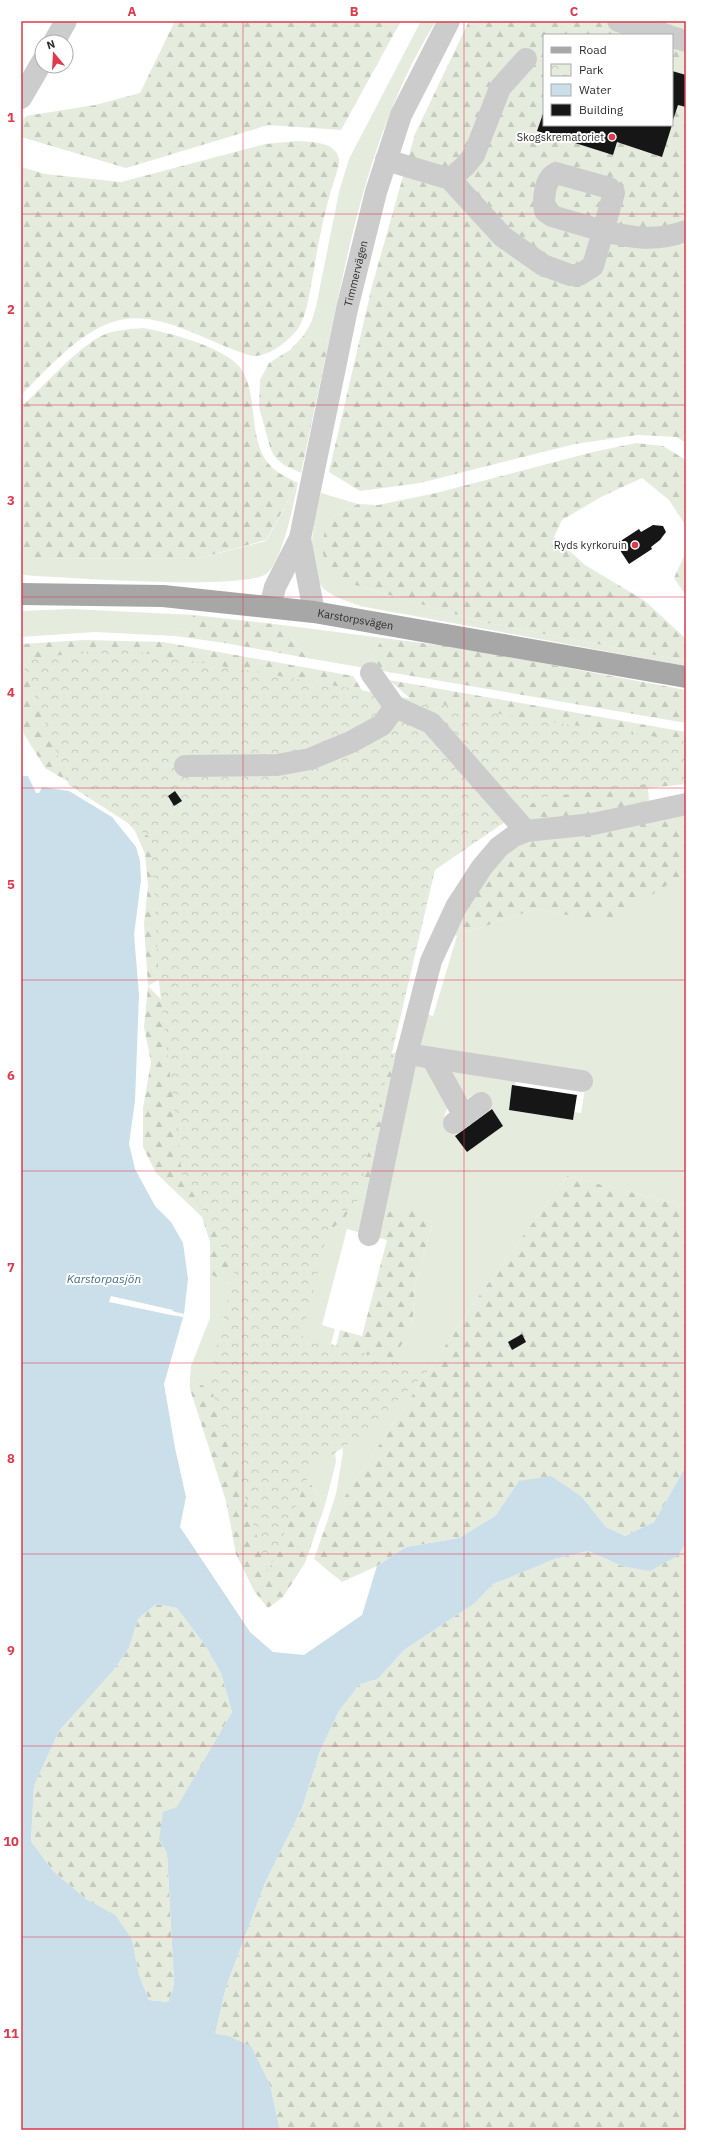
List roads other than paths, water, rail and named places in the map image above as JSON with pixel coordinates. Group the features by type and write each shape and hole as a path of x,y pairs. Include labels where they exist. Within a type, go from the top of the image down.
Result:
{"main road":[{"name":"Karstorpsvägen","path":"21,594 163,596 314,612 686,677"}],"street":[{"path":"59,34 66,21"},
{"name":"Timmervägen","path":"270,607 275,587 300,538 347,309 376,192 401,115 450,21"},
{"path":"618,21 663,34"},
{"path":"673,37 686,40"},
{"path":"450,179 474,156 500,88 526,59"},
{"path":"21,98 35,74"},
{"path":"386,160 450,179 503,237 543,265 562,273 579,275 593,266 603,231 636,238 653,239 670,237 686,231"},
{"name":"Timmervägen","path":"300,538 314,612"},
{"path":"371,673 395,707 430,724 526,831"},
{"path":"185,766 277,765 310,759 351,742 382,725 395,707"},
{"path":"369,1235 407,1054 431,961 456,907 478,872 499,847 514,836 526,831 593,824 686,804"},
{"path":"407,1054 582,1081"},
{"path":"432,1058 466,1114"}],"water":[{"name":"Karstorpasjön","path":"21,776 28,776 36,793 39,793 42,787 69,791 112,817 136,847 140,861 141,880 134,935 139,995 135,1101 129,1144 135,1169 155,1206 171,1222 183,1243 188,1279 184,1314 164,1384 175,1448 186,1497 180,1527 250,1632 273,1652 304,1655 362,1615 377,1566 406,1547 459,1538 495,1516 519,1481 551,1476 582,1497 606,1527 625,1536 654,1522 686,1466 686,1542 679,1555 650,1571 622,1566 588,1551 555,1559 493,1584 475,1603 404,1650 378,1679 360,1684 339,1711 320,1751 302,1808 265,1883 226,1987 215,2034 228,2036 251,2046 270,2085 280,2130 21,2130","holes":["156,1604 177,1608 205,1645 221,1673 232,1712 177,1807 163,1812 159,1840 167,1853 174,1982 168,2002 149,2000 139,1975 132,1939 115,1915 86,1899 53,1871 31,1841 34,1786 59,1731 113,1671 129,1648 138,1619"]}],"place":[{"name":"Skogskrematoriet","path":"612,137"},
{"name":"Ryds kyrkoruin","path":"635,545"}]}
